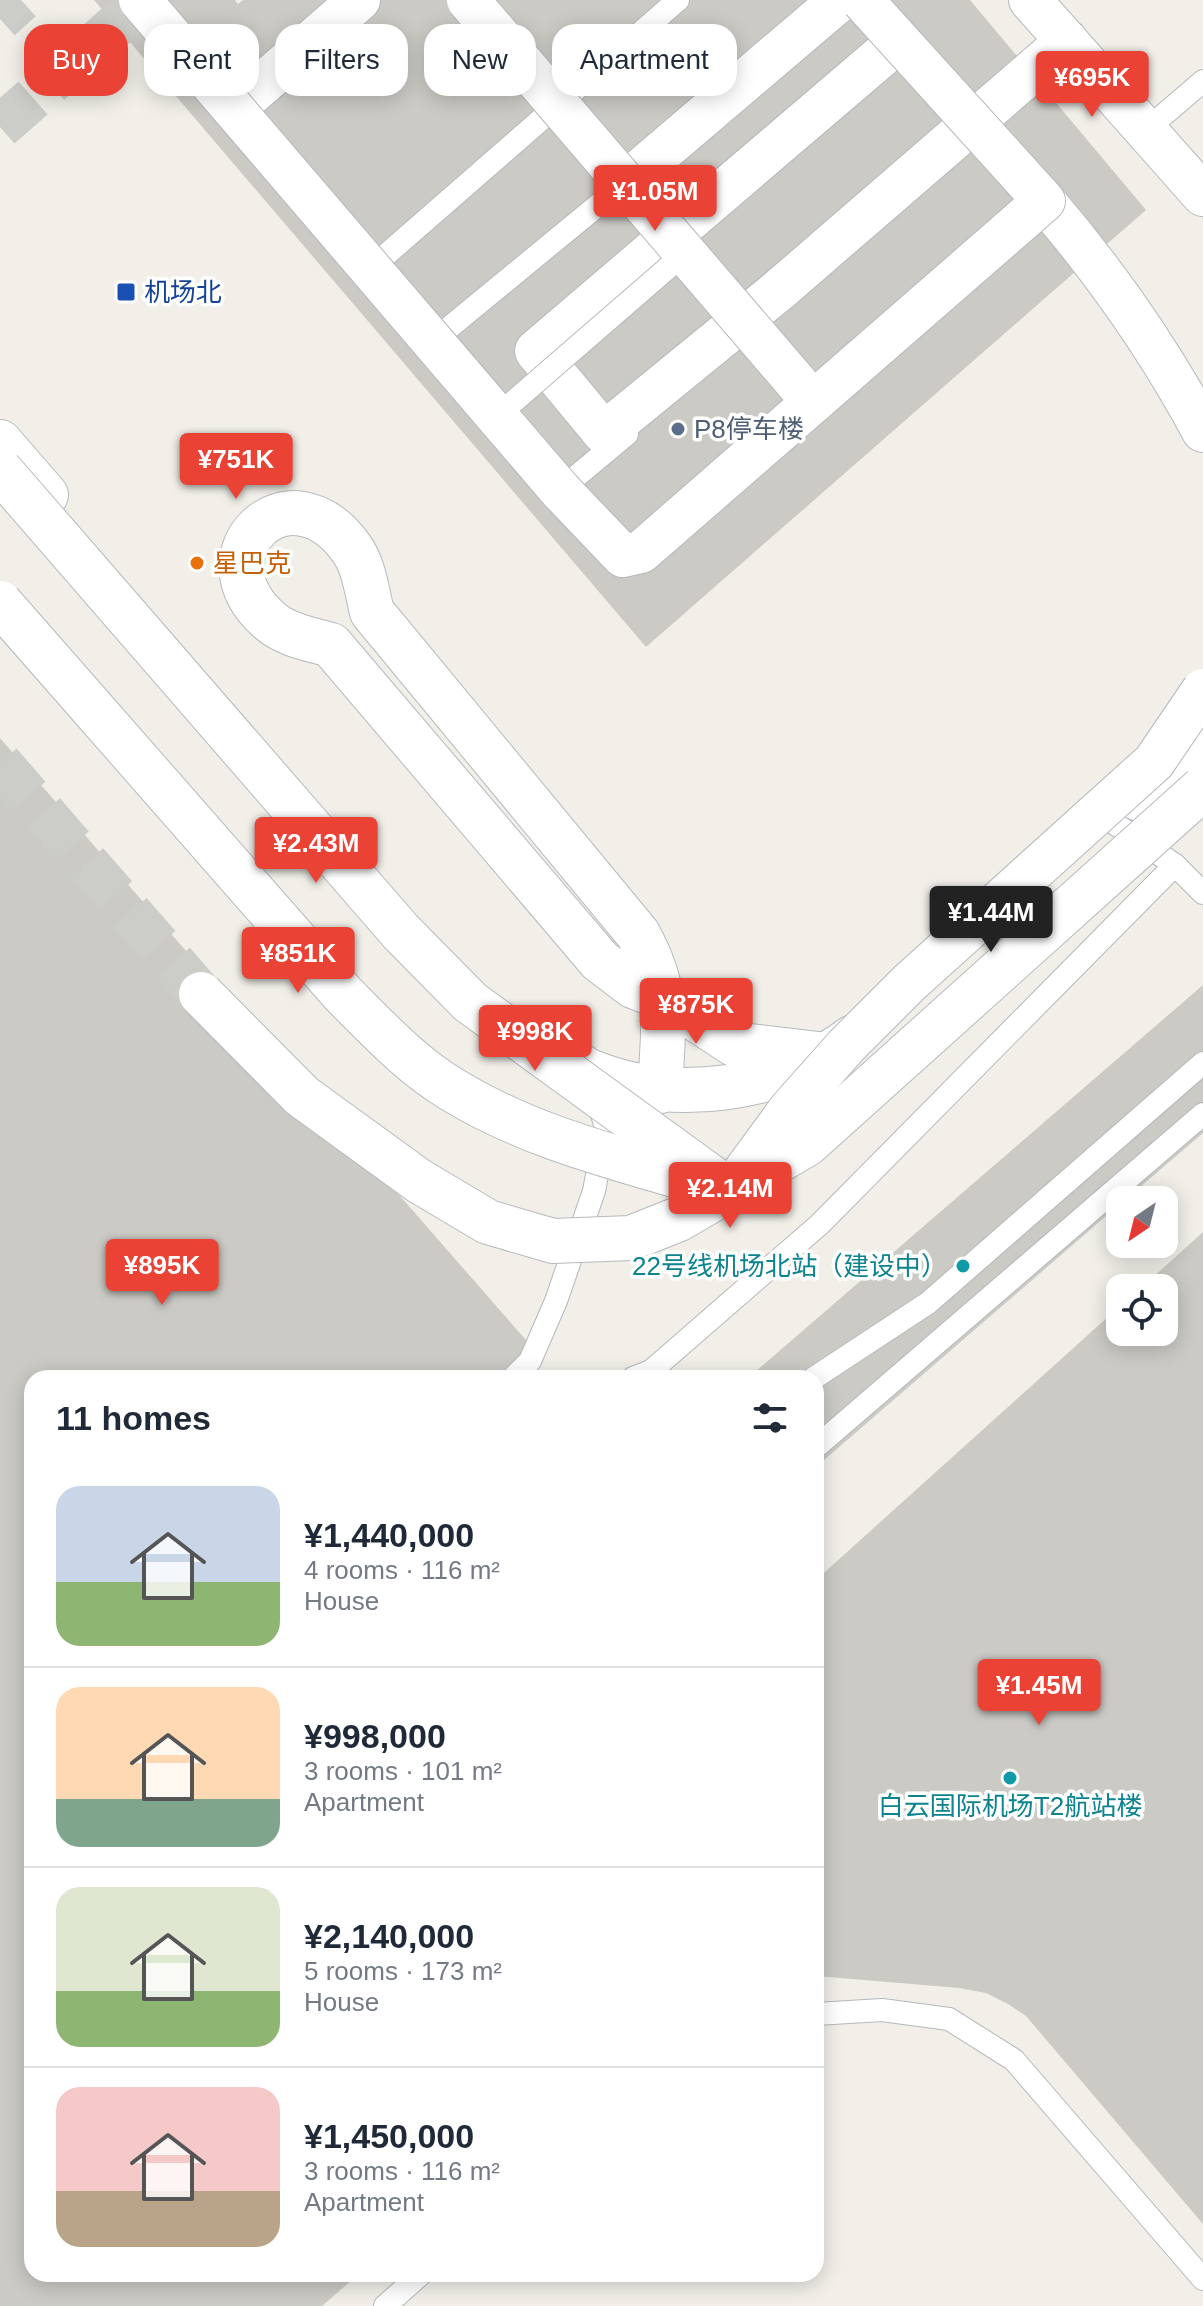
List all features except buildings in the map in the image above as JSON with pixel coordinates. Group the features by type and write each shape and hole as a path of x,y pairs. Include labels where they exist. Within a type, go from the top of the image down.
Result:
{"main road":[{"path":"0,442 414,916 506,1007 587,1070 660,1091 741,1086 828,1056 955,962 1114,823 1199,762"},
{"path":"0,470 401,932 470,1002 730,1191"},
{"path":"660,1091 664,998 656,966 638,934 372,612 353,550 334,529 307,514 277,513 253,531 240,558 247,590 269,620 297,636 331,645 600,961 633,986 664,998 734,1044 828,1056"},
{"path":"0,603 343,994 389,1041 451,1090 521,1126 730,1191"},
{"path":"201,994 302,1096 419,1181 488,1222 553,1241 631,1238 679,1219 807,1144 1199,762"}],"street":[{"path":"140,0 560,490 610,546 623,556 641,552 1044,201"},
{"path":"235,108 359,0"},
{"path":"468,0 813,402"},
{"path":"625,183 840,0"},
{"path":"862,0 1081,245 1174,376 1203,431"},
{"path":"1030,0 1203,195"},
{"path":"899,41 536,351 604,433 779,290 1067,41"},
{"path":"730,1191 790,1109 846,1046 909,983 1154,762 1203,690"}],"lane":[{"path":"372,267 678,0"},
{"path":"1146,130 1203,81"},
{"path":"560,490 752,330 978,128"},
{"path":"434,340 625,183"},
{"path":"498,415 685,253"},
{"path":"1114,823 1175,865 1203,893"},
{"path":"652,1370 820,1224 1175,865"},
{"path":"824,1371 928,1303 1203,1063"},
{"path":"521,1370 530,1361 556,1301 594,1191 606,1127 587,1070"},
{"path":"824,1440 1203,1114"},
{"path":"824,2014 882,2010 949,2019 1014,2060 1203,2279"},
{"path":"385,2306 412,2282"}],"tunnel":[{"path":"0,19 21,0"},
{"path":"0,127 145,0"},
{"path":"0,763 201,994"}],"place":[{"name":"机场北","path":"126,292"},
{"name":"P8停车楼","path":"678,429"},
{"name":"星巴克","path":"197,563"},
{"name":"22号线机场北站（建设中）","path":"963,1266"},
{"name":"白云国际机场T2航站楼","path":"1010,1778"}]}
